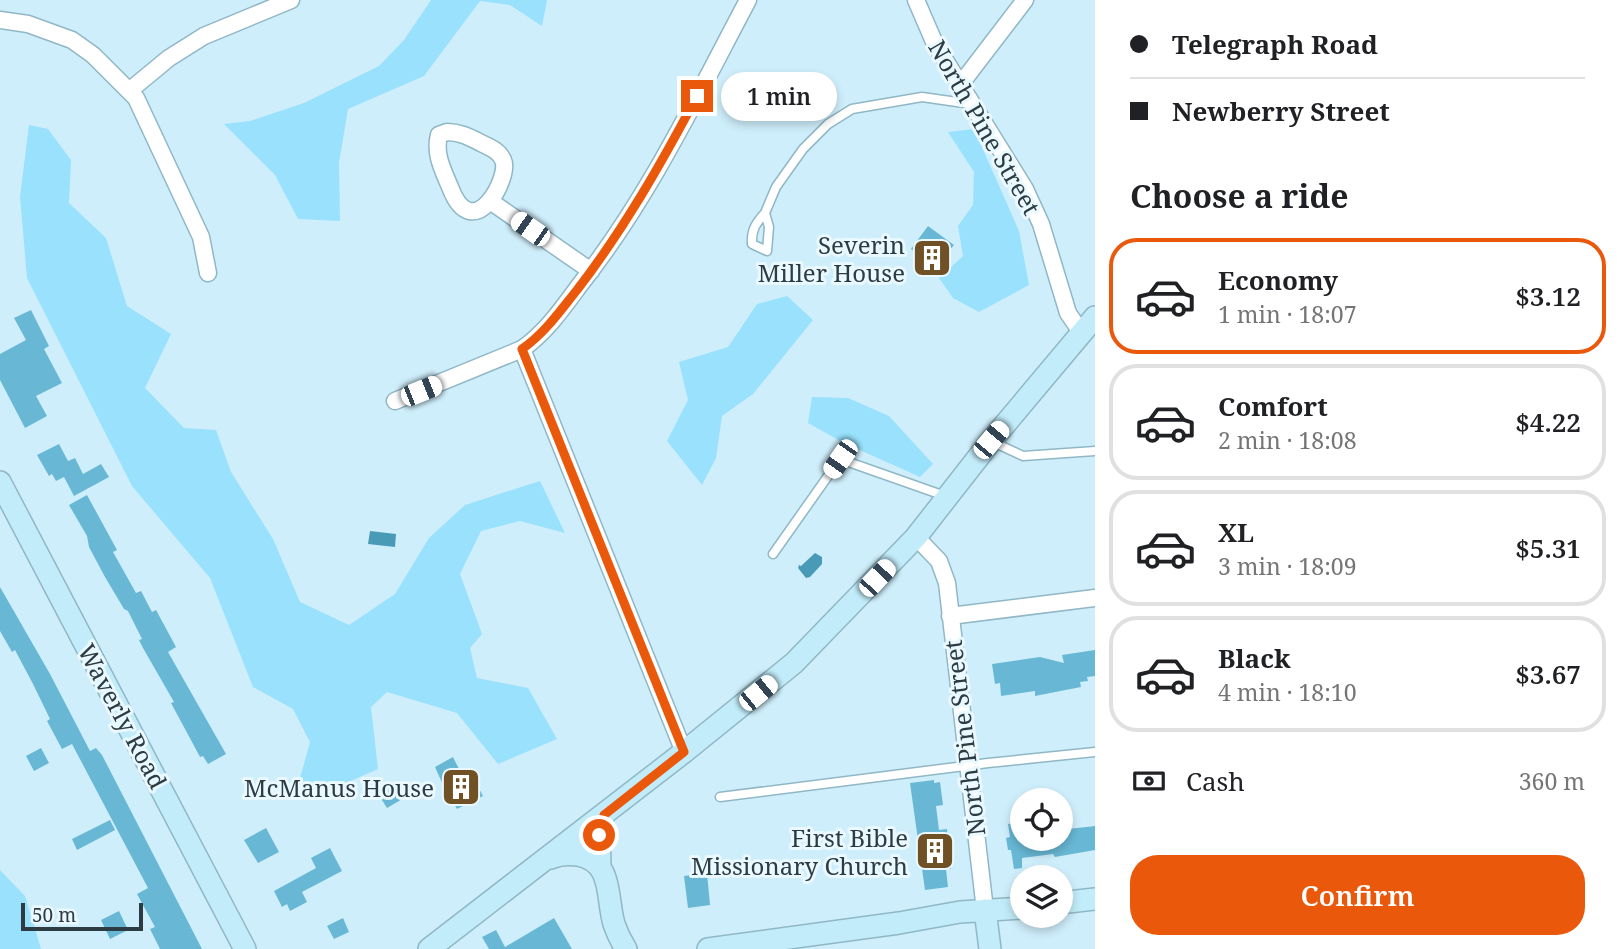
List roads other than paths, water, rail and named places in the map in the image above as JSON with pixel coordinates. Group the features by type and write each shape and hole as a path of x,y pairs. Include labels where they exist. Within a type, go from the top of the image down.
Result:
{"street":[{"path":"129,91 169,58 204,36 291,0"},
{"path":"395,401 522,349 540,336 591,271 659,169 748,0"},
{"name":"North Pine Street","path":"916,0 935,44 1025,189 1041,224 1068,313 1088,324"},
{"path":"960,85 1025,0"},
{"path":"0,20 28,24 72,40 93,55 136,98 201,237 208,273"},
{"path":"456,132 498,151 506,167 490,201 479,210 471,212 463,210 456,203 438,156 439,135 456,132"},
{"path":"490,201 591,271"},
{"path":"429,949 604,815 794,663 916,537 991,440 1088,324"},
{"path":"522,349 684,752"},
{"name":"Waverly Road","path":"0,482 245,949"},
{"name":"North Pine Street","path":"916,537 939,561 947,583 990,949"},
{"path":"950,616 1095,598"},
{"path":"604,815 599,828 600,865 609,887 613,922 626,949"},
{"path":"545,860 572,854 584,856 600,865"},
{"path":"1073,902 1095,899"},
{"path":"708,949 1010,909"}],"lane":[{"path":"765,213 776,187 803,149 828,124 852,109 922,97 971,104"},
{"path":"991,440 1023,457 1095,450"},
{"path":"773,554 840,459 947,497"},
{"path":"720,797 1095,752"}],"place":[{"name":"Severin Miller House","path":"932,258"},
{"name":"McManus House","path":"461,787"},
{"name":"First Bible Missionary Church","path":"935,851"}]}
